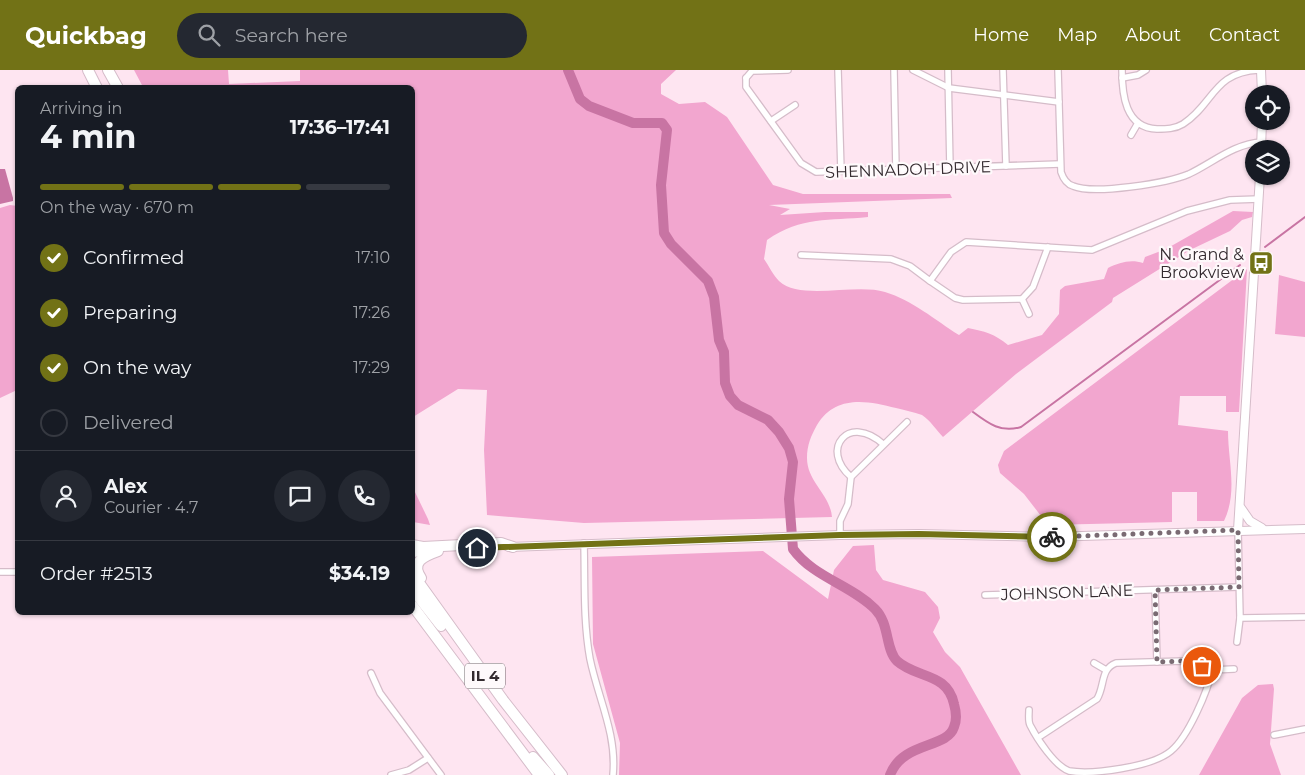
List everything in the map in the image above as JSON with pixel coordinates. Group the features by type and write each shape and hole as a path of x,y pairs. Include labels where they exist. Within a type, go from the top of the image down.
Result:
{"highway":[{"path":"88,70 96,85"},
{"path":"108,70 116,85"},
{"path":"415,546 423,547 501,543 513,547"},
{"path":"438,551 420,559 416,569 454,625 468,653"},
{"name":"IL 4","path":"415,578 468,653 562,775"},
{"path":"415,593 458,646 477,665"},
{"name":"IL 4","path":"415,609 486,707 539,775"},
{"path":"486,707 549,775"}],"main road":[{"path":"1260,70 1261,85"},
{"path":"1238,530 1260,185"},
{"path":"1240,503 1244,515 1265,530"},
{"path":"415,553 584,543 768,537 919,534 1050,537 1305,528"}],"street":[{"path":"739,78 746,78 752,71 788,70"},
{"path":"838,70 841,171"},
{"path":"894,70 896,170"},
{"path":"913,70 949,88 1059,102"},
{"path":"948,70 950,168"},
{"path":"1004,70 1006,166"},
{"path":"1058,70 1060,164 1063,178 1068,184 1079,188 1144,186 1188,174 1245,144"},
{"path":"1122,70 1127,110 1138,123 1153,129 1180,126 1194,115 1222,82 1232,76 1260,70"},
{"path":"1122,78 1134,76 1146,70"},
{"name":"SHENNADOH DRIVE","path":"746,78 746,87 801,162 807,168 816,172 1060,164"},
{"path":"772,121 795,105"},
{"path":"1131,135 1138,123"},
{"path":"930,281 951,252 966,242 1082,251 1098,249 1188,211 1230,200 1259,199"},
{"path":"801,255 891,259 910,266 955,298 963,300 1022,299 1033,287 1048,248"},
{"path":"1022,299 1029,314"},
{"path":"840,535 840,521 848,504 851,477 907,422"},
{"path":"851,477 844,471 837,456 837,450 842,438 853,432 864,431 883,444"},
{"path":"1237,642 1240,618 1238,530"},
{"path":"584,543 587,639 594,675 612,738 613,775"},
{"path":"0,572 15,572"},
{"name":"JOHNSON LANE","path":"985,594 1239,587"},
{"path":"1155,590 1157,662"},
{"path":"1240,618 1305,617"},
{"path":"1039,737 1096,699 1100,693 1106,670 1109,666 1116,663 1184,661 1212,670 1234,669"},
{"path":"1094,663 1106,670"},
{"path":"1029,710 1030,724 1056,763 1077,773 1122,771 1164,756 1175,748 1202,703 1212,670"},
{"path":"371,673 380,693 441,775"},
{"path":"1274,735 1305,729"},
{"path":"391,775 409,770 428,758"}],"shaded area":[{"path":"134,70 228,70 229,84 300,81 300,70 676,70 661,84 661,94 679,104 705,102 727,117 773,185 803,194 950,194 952,198 769,205 790,209 780,215 868,212 868,217 804,223 780,232 767,240 764,259 779,281 788,287 800,290 859,289 885,292 914,305 959,335 968,328 974,329 994,336 1008,345 1042,335 1059,314 1060,290 1065,286 1104,279 1108,268 1120,263 1134,261 1143,263 1145,257 1166,249 1233,211 1253,212 1252,217 1242,220 1230,231 1190,250 1113,298 1112,302 1016,374 943,437 922,415 885,405 852,402 842,404 824,415 811,437 807,458 811,474 827,501 832,517 584,523 487,515 484,450 487,390 458,389 415,416 415,85 142,85"},
{"path":"0,169 5,169 13,201 0,204"},
{"path":"15,206 15,391 0,398 0,208"},
{"path":"1247,269 1239,412 1226,412 1226,396 1180,396 1178,425 1228,431 1231,499 1224,521 1197,521 1197,492 1172,492 1172,522 1048,525 1024,494 1000,473 998,465 1004,451"},
{"path":"1279,275 1305,282 1305,337 1275,334"},
{"path":"415,492 428,519 430,525 415,522"},
{"path":"874,545 876,570 883,580 925,592 938,607 940,618 933,632 945,652 960,667 1021,775 619,775 620,743 593,644 592,557 763,551 828,599 834,570 853,546"},
{"path":"1273,684 1270,744 1281,775 1199,775 1242,698 1258,685"}],"waterway":[{"path":"568,70 580,99 589,106 633,123 662,123 667,130 661,185 664,233 671,244 708,281 714,297 719,340 724,352 725,383 730,396 738,405 768,420 779,432 789,448 793,462 789,499 793,549 811,567 855,593 875,609 883,622 893,656 897,661 913,671 938,681 945,686 950,694 956,713 954,727 950,734 904,756 896,764 890,775"},
{"path":"1265,247 1305,217"},
{"path":"973,412 990,424 1001,428 1014,429 1021,427 1240,265"}],"way so far":[{"path":"1052,537 1238,530 1239,587 1155,590 1157,662 1184,661 1202,666"}],"place":[{"name":"N. Grand & Brookview","path":"1261,263"}],"route":[{"path":"477,548 840,535 919,534 1052,537"}]}
